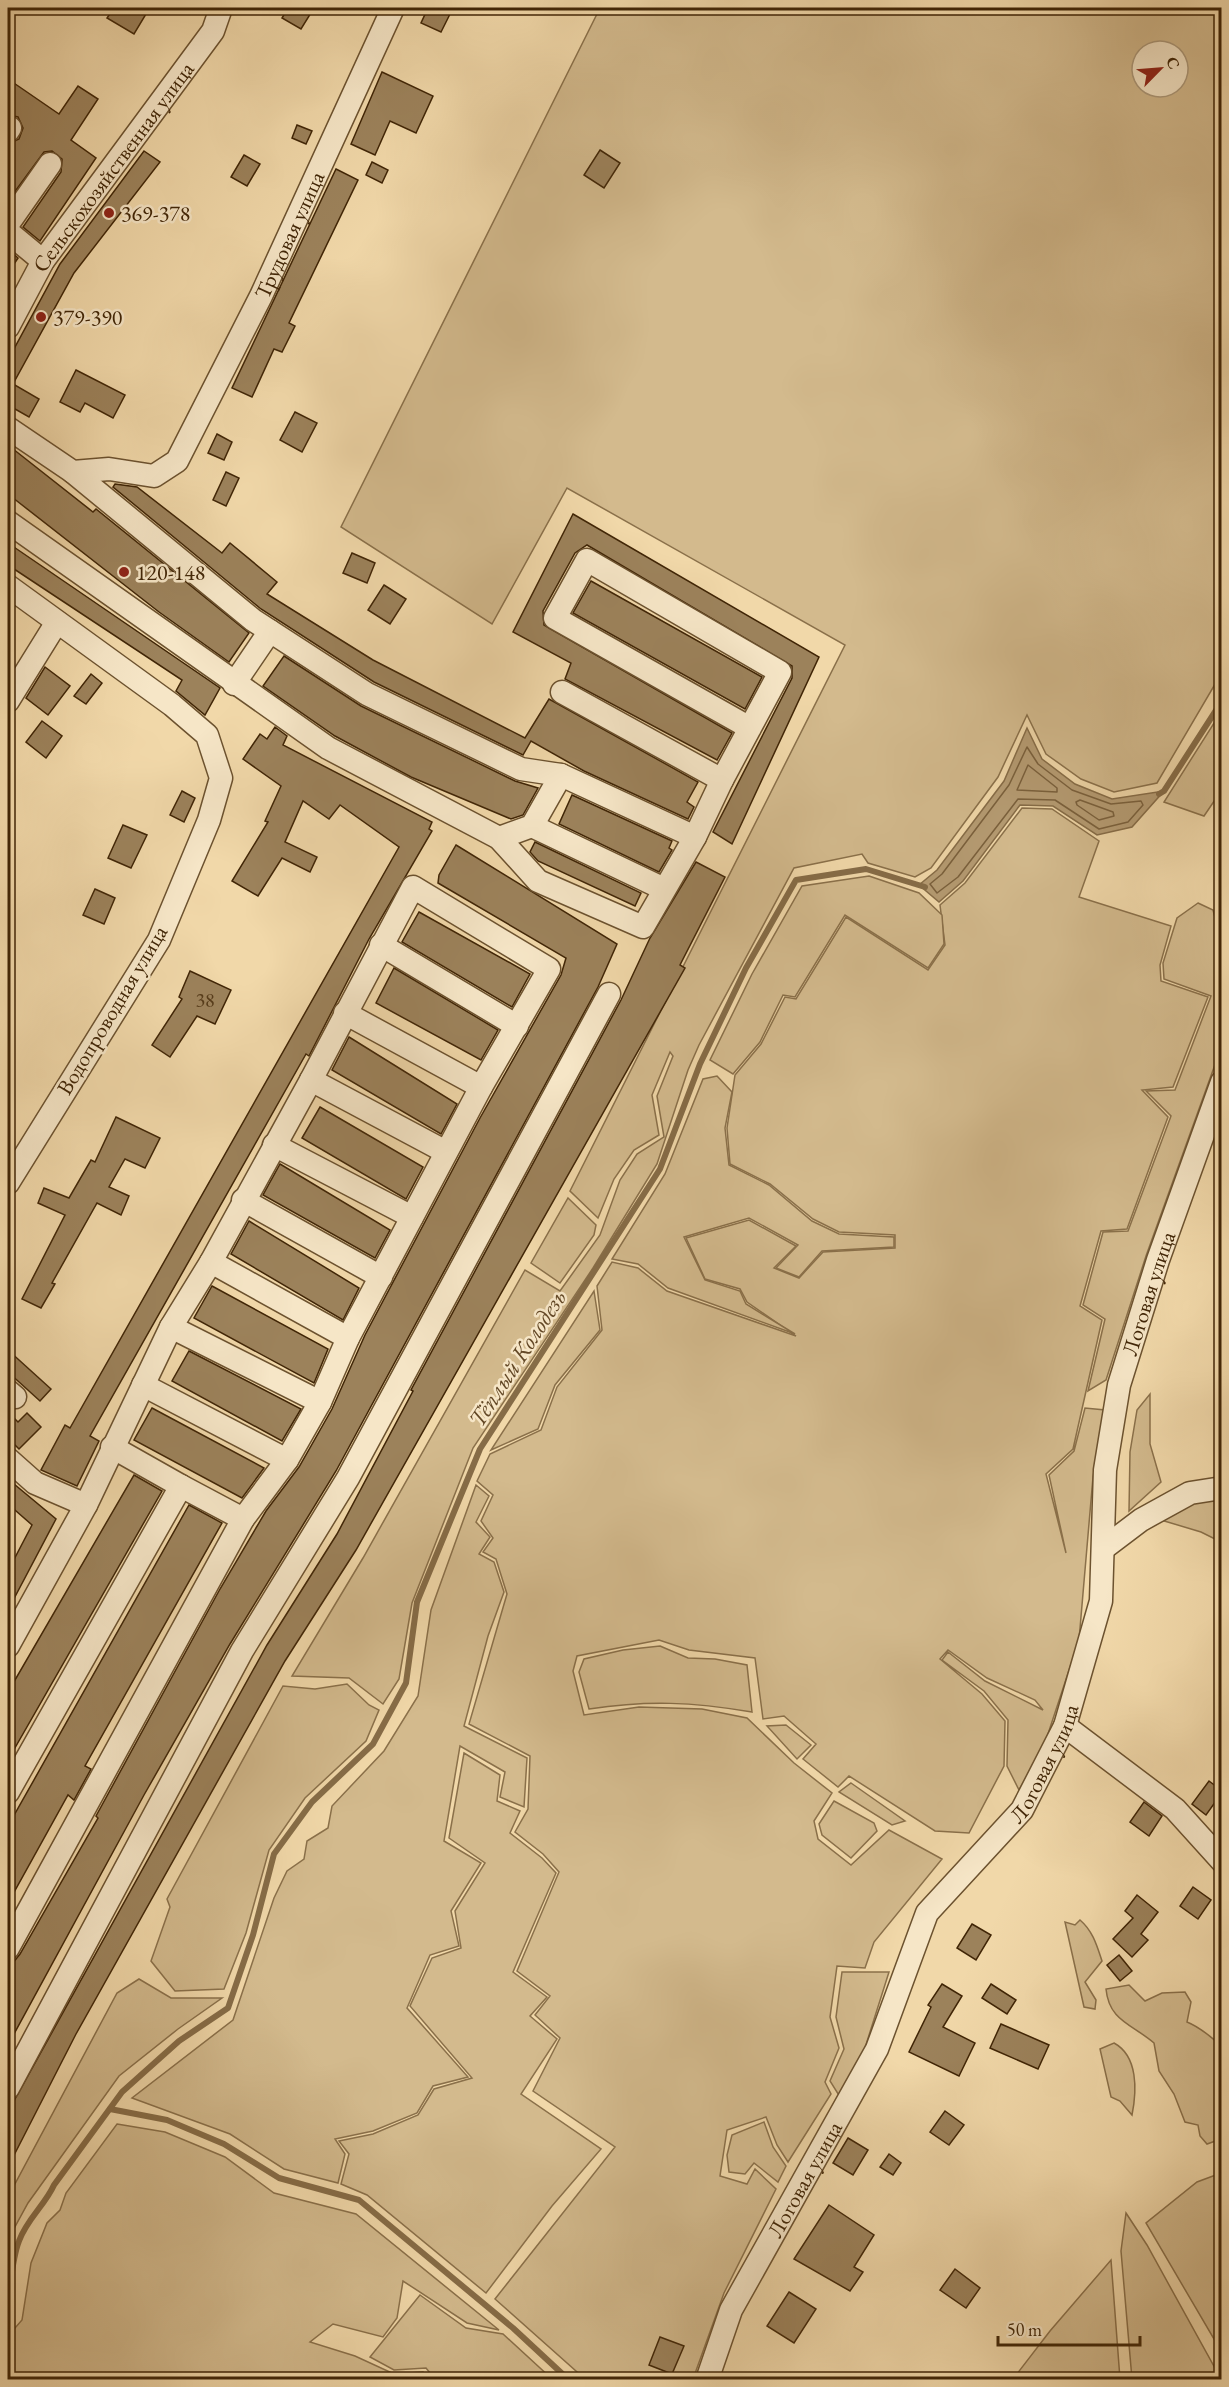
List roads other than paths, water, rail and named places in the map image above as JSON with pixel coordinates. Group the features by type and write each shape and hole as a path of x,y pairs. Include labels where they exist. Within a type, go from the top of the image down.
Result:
{"street":[{"name":"Сельскохозяйственная улица","path":"9,322 44,261 213,31 221,8"},
{"name":"Трудовая улица","path":"73,472 109,469 154,476 177,461 261,296 393,8"},
{"path":"8,224 50,164"},
{"path":"8,232 44,261"},
{"path":"8,428 73,472 270,631 378,699 521,770 561,775 695,837"},
{"path":"8,522 234,684 328,748 499,838 538,881 643,927 695,837 722,780 750,728 780,672 587,560 555,618 750,728"},
{"name":"Водопроводная улица","path":"8,586 172,705 207,735 220,778 209,820 159,940 8,1183"},
{"path":"8,701 57,622"},
{"path":"234,684 270,631"},
{"path":"562,692 722,780"},
{"path":"499,838 532,826 561,775"},
{"path":"532,826 664,889"},
{"path":"8,1646 86,1505 171,1327 211,1262 413,887 549,969 446,1152 348,1338 320,1402 287,1460 243,1519 8,1948"},
{"path":"381,945 517,1026"},
{"path":"8,2088 242,1651 348,1478 609,994"},
{"path":"345,1013 481,1087"},
{"path":"311,1080 446,1152"},
{"name":"Логовая улица","path":"707,2379 731,2310 878,2049 927,1913 1022,1810 1065,1726 1101,1601 1105,1470 1119,1385 1158,1260 1221,1082"},
{"path":"274,1145 412,1217"},
{"path":"243,1200 381,1277"},
{"path":"211,1262 348,1338"},
{"path":"171,1327 320,1402"},
{"path":"143,1385 287,1460"},
{"path":"112,1447 243,1519"},
{"path":"8,1459 35,1483 86,1505"},
{"path":"8,1792 182,1486"},
{"path":"1104,1548 1141,1520 1190,1493 1221,1488"},
{"path":"1065,1726 1175,1809 1221,1861"}],"water":[{"path":"1027,728 1042,759 1075,784 1112,799 1164,791 1132,827 1097,835 1053,806 1020,805 963,881 939,902 919,885 937,870 1004,781"}],"waterway":[{"name":"Тёплый Колодезь","path":"1159,794 1164,791 1222,701"},
{"name":"Тёплый Колодезь","path":"8,2302 15,2255 22,2233 122,2092 179,2041 228,2008 253,1935 274,1854 312,1802 373,1744 406,1683 417,1602 480,1449 660,1169 700,1064 746,968 796,880 866,869 925,887"},
{"path":"110,2109 167,2120 224,2144 279,2178 359,2200 513,2328 569,2380"}],"place":[{"name":"369-378","path":"109,213"},
{"name":"379-390","path":"41,317"},
{"name":"120-148","path":"124,572"}]}
